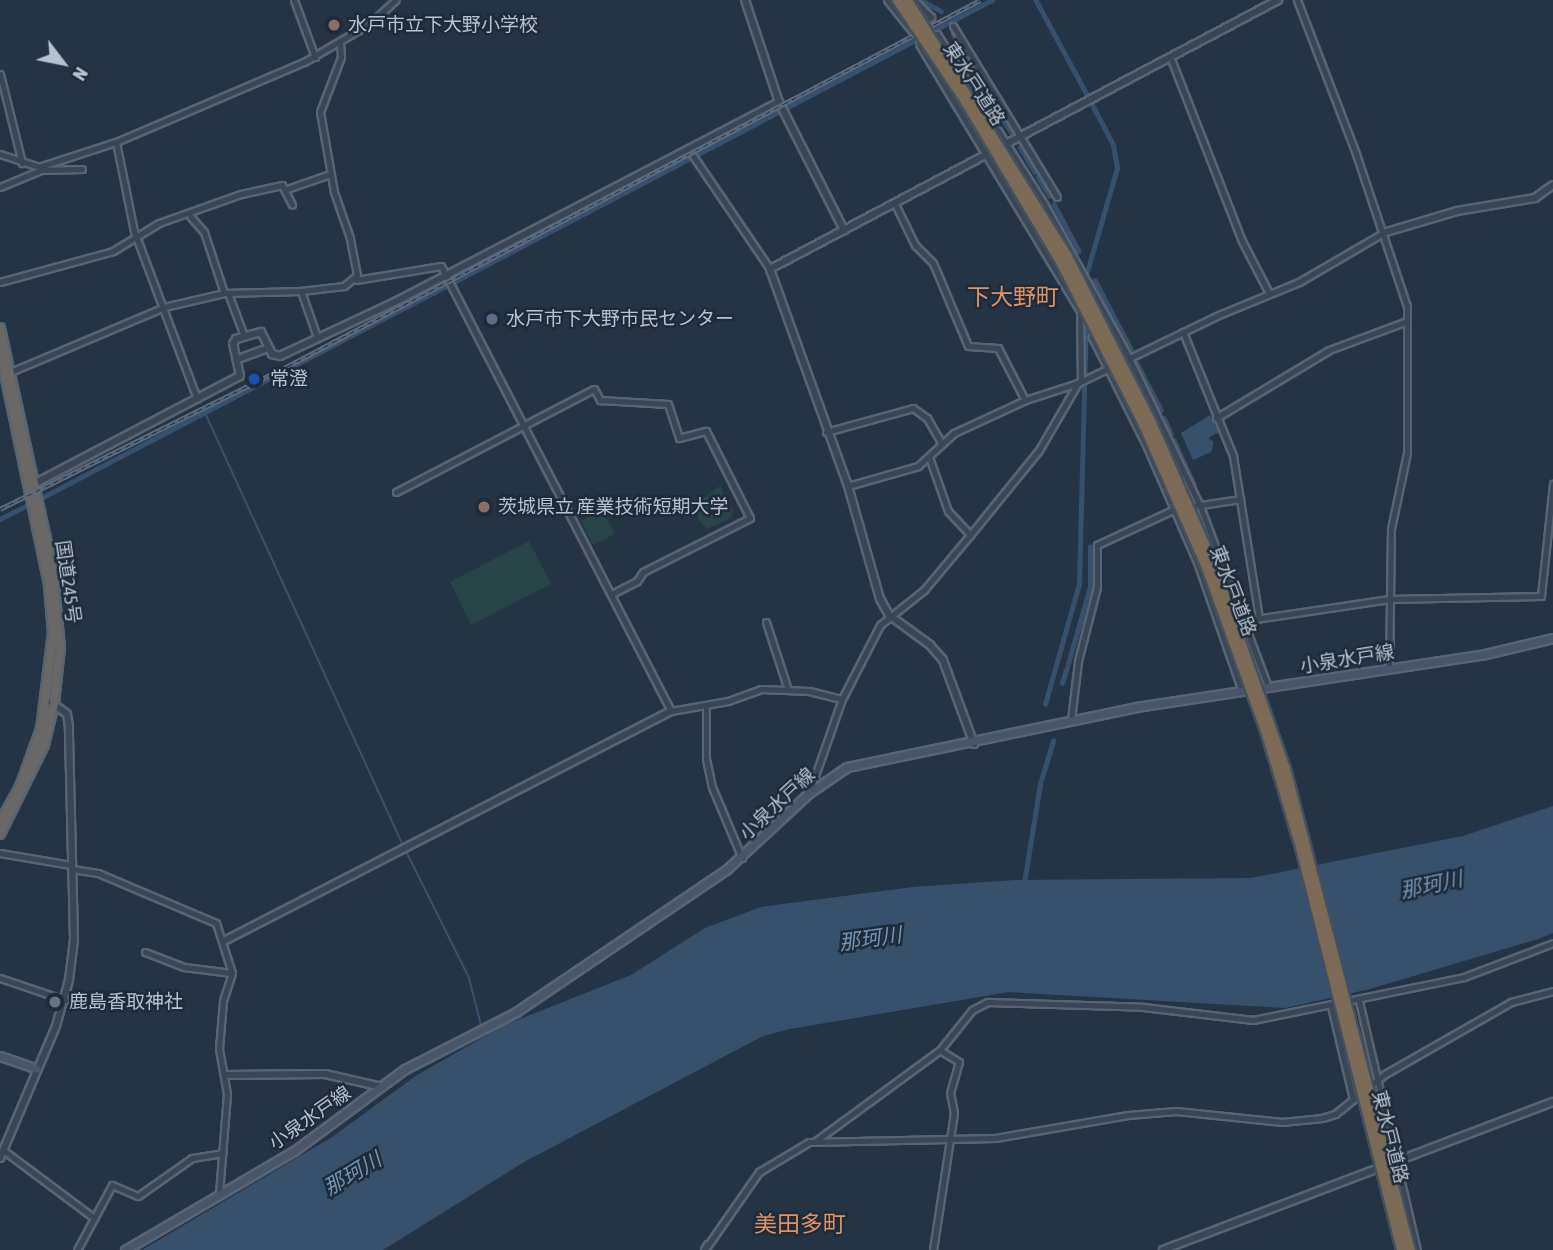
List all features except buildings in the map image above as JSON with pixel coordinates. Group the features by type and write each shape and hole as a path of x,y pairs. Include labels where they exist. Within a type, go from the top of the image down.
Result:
{"highway":[{"name":"東水戸道路","path":"898,0 965,101 1059,259 1143,424 1206,567 1257,706 1293,822 1401,1250"},
{"name":"東水戸道路","path":"907,0 996,136 1066,254 1150,420 1213,564 1289,781 1409,1250"},
{"name":"国道245号","path":"0,328 32,485 52,611 51,703 39,760 0,834"},
{"name":"国道245号","path":"0,350 9,373"},
{"name":"国道245号","path":"0,823 24,777 51,703"}],"main road":[{"name":"小泉水戸線","path":"125,1250 293,1151 424,1058 516,1012 742,858 809,793 856,764 974,744 1071,720 1389,669 1553,638"},
{"path":"0,1056 37,1069"}],"street":[{"path":"294,0 314,57"},
{"path":"0,187 40,168 116,142 314,57 341,42 396,0"},
{"path":"745,0 782,108 844,230"},
{"path":"887,0 912,31 931,17 914,0"},
{"path":"770,269 1009,146 1278,0"},
{"path":"1297,0 1403,285 1408,321 1407,453 1391,529 1389,669"},
{"path":"953,26 1057,198"},
{"path":"937,34 1009,146 1130,360 1200,506 1268,687"},
{"path":"341,42 341,57 320,111 330,174 350,238 356,279"},
{"path":"809,793 842,699 863,653 889,615 924,590 1039,450 1082,381 1080,311 989,156 919,44"},
{"path":"1171,59 1242,241 1269,293"},
{"path":"0,74 22,163"},
{"path":"32,485 240,376 234,341 261,332 268,348 279,356 691,156 782,108"},
{"path":"116,142 137,234 197,399"},
{"path":"0,153 40,168 82,169"},
{"path":"691,156 747,231 770,269 826,432 848,486 880,598 889,615 930,645 943,660 974,744"},
{"path":"287,189 330,174"},
{"path":"0,282 113,251 137,234 190,216 241,194 282,185 287,189 292,205"},
{"path":"848,486 909,469 929,457 954,433 1026,400 1109,370 1183,332 1316,274 1383,233 1457,211 1519,202 1552,188"},
{"path":"895,204 915,245 933,263 968,346 998,348 1026,400"},
{"path":"190,216 204,232 244,336"},
{"path":"9,373 164,307 226,293 301,291 344,286 356,279 437,264 446,275 671,710"},
{"path":"1062,278 1079,266"},
{"path":"301,291 317,337"},
{"path":"1216,418 1329,350 1408,321"},
{"path":"1112,327 1092,338 1174,509 1219,622 1242,691"},
{"path":"1183,332 1233,456 1259,618"},
{"path":"238,359 268,348"},
{"path":"396,492 594,389 600,400 668,404 679,439 706,431 750,518 643,572 637,582 611,594"},
{"path":"826,432 913,408 927,418 942,444"},
{"path":"929,457 948,511 970,535"},
{"path":"1219,622 1389,599 1541,596 1553,484"},
{"path":"1071,720 1078,661 1097,587 1097,545 1174,509 1240,499"},
{"path":"765,622 788,690"},
{"path":"224,941 671,710 706,705 761,689 788,690 842,699"},
{"path":"0,1158 65,1000 74,939 69,727 66,714 51,703"},
{"path":"706,705 712,787 742,858"},
{"path":"0,853 98,873 210,916 224,941 232,973 223,1001 219,1049 226,1075 219,1193"},
{"path":"706,1247 759,1171 786,1152 817,1140 940,1049 972,1010 988,1002 1130,1007 1253,1020 1359,1001 1464,977 1553,943"},
{"path":"145,952 184,967 232,973"},
{"path":"0,978 65,1000"},
{"path":"817,1140 995,1138 1128,1115 1176,1111 1297,1121 1335,1114 1376,1080 1511,1002 1553,990"},
{"path":"1359,1001 1416,1250"},
{"path":"1331,1006 1353,1100"},
{"path":"933,1250 954,1113 950,1093 959,1062 940,1049"},
{"path":"226,1075 326,1074 382,1087"},
{"path":"1163,1250 1553,1102"},
{"path":"3,1150 94,1218"},
{"path":"77,1250 112,1185 136,1197 192,1158 223,1153"}],"green space":[{"path":"720,486 733,511 731,518 707,529 698,519 696,503"},
{"path":"603,510 615,534 593,545 581,521"},
{"path":"529,541 551,584 471,625 450,582"}],"water":[{"path":"1210,415 1219,432 1208,438 1214,442 1211,452 1193,460 1181,433"},
{"name":"那珂川","path":"1553,806 1553,933 1538,939 1370,989 1285,1008 1009,992 790,1029 763,1036 524,1162 383,1250 142,1250 332,1137 417,1075 505,1025 631,975 705,928 761,907 913,887 1015,880 1251,878 1463,836"}],"waterway":[{"path":"921,0 941,11"},
{"path":"43,497 992,0"},
{"path":"1036,0 1088,96"},
{"path":"953,33 965,61 1013,135"},
{"path":"1087,272 1117,168 1113,145 1092,105"},
{"path":"1020,147 1035,172"},
{"path":"1038,177 1050,196"},
{"path":"1054,204 1079,251"},
{"path":"1095,280 1134,355"},
{"path":"1045,704 1079,584 1086,318"},
{"path":"1137,363 1161,410"},
{"path":"205,413 403,845"},
{"path":"1164,418 1171,433"},
{"path":"1174,440 1194,484 1192,488"},
{"path":"0,519 27,505"},
{"path":"1068,664 1090,587 1090,547"},
{"path":"1062,683 1067,668"},
{"path":"1024,883 1040,784 1053,741"},
{"path":"406,851 469,978 481,1025"}],"railway":[{"path":"0,509 288,366 980,0"}],"place":[{"name":"水戸市立下大野小学校","path":"334,25"},
{"name":"水戸市下大野市民センター","path":"492,319"},
{"name":"常澄","path":"254,379"},
{"name":"茨城県立 産業技術短期大学","path":"484,507"},
{"name":"鹿島香取神社","path":"55,1002"}],"district":[{"name":"下大野町","path":"1013,297"},
{"name":"美田多町","path":"800,1224"}]}
